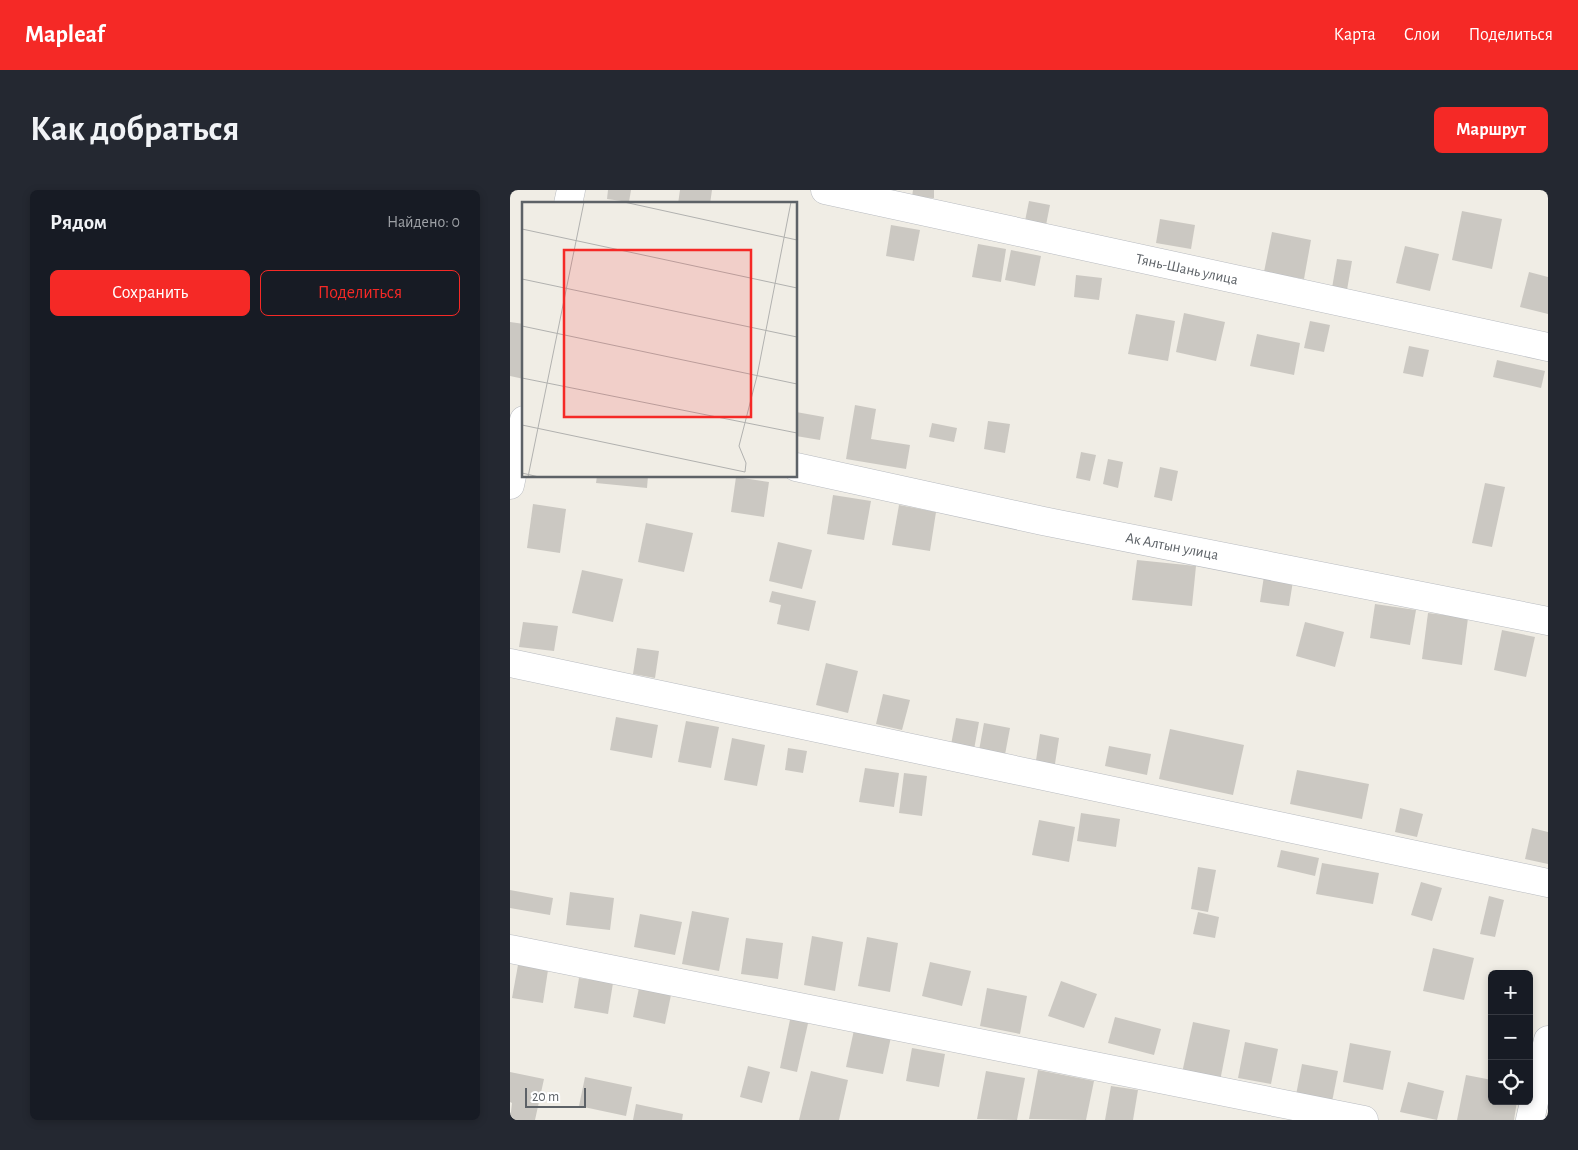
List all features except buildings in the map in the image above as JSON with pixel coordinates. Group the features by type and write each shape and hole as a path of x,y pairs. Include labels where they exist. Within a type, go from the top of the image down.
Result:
{"street":[{"name":"Тянь-Шань улица","path":"825,190 1548,347"},
{"path":"510,485 522,429"},
{"name":"Ак Алтын улица","path":"798,467 1043,521 1548,621"},
{"path":"510,664 1548,883"},
{"path":"510,949 1364,1120"},
{"path":"1530,1120 1548,1040"}]}
